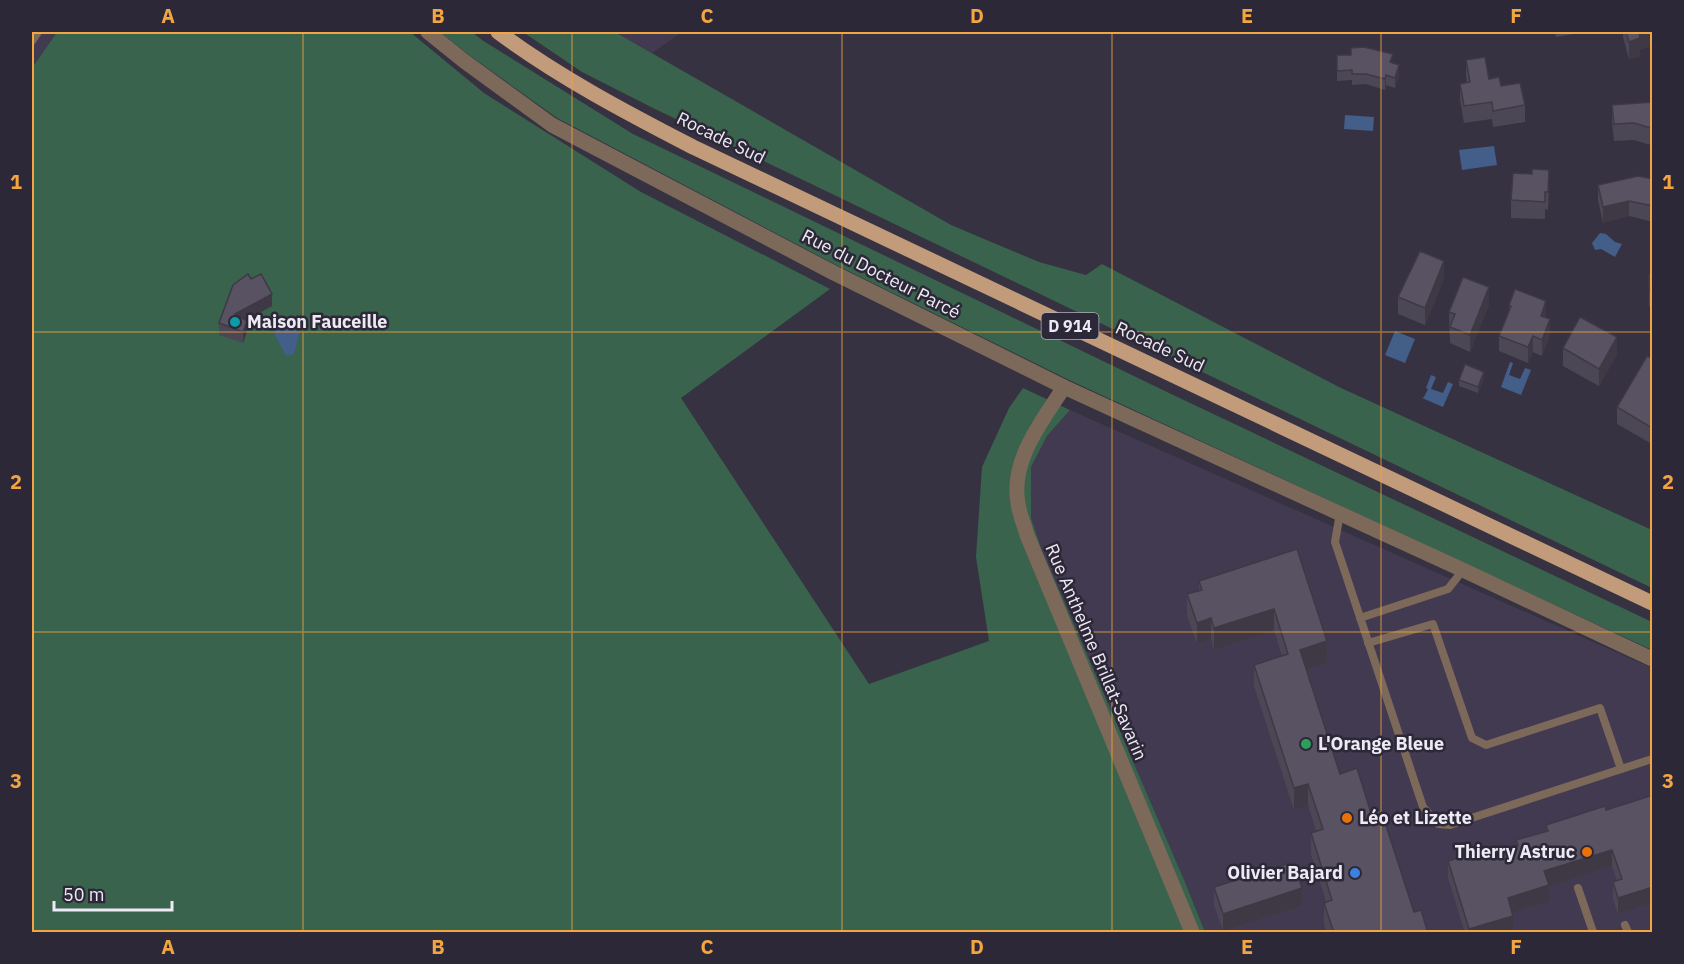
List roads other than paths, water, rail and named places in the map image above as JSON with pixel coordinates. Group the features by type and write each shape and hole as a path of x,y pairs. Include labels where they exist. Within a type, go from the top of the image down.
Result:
{"main road":[{"name":"Rocade Sud","path":"498,32 564,77 693,147 1653,603"}],"street":[{"name":"Rue du Docteur Parcé","path":"428,32 552,125 824,268 1064,387 1653,659"},
{"name":"Rue Anthelme Brillat-Savarin","path":"1064,387 1028,444 1019,473 1017,501 1026,535 1192,933"}],"lane":[{"path":"32,41 38,32"},
{"path":"1340,513 1335,542 1423,807 1438,824 1450,825 1653,759"},
{"path":"1360,618 1448,589 1463,570"},
{"path":"1368,643 1433,624 1472,738 1486,745 1600,708 1621,769"},
{"path":"1578,888 1593,933"}],"water":[{"path":"1345,115 1374,117 1373,131 1344,129"},
{"path":"1494,146 1497,165 1462,170 1459,150"},
{"path":"1600,233 1622,244 1615,257 1601,249 1595,250 1592,243"},
{"path":"278,323 300,332 294,354 286,356 274,333"},
{"path":"1395,331 1415,339 1405,363 1385,355"},
{"path":"1510,362 1513,363 1509,375 1520,379 1525,368 1531,370 1521,395 1501,387"},
{"path":"1431,375 1436,377 1431,389 1443,393 1448,382 1453,384 1443,407 1422,398 1428,389 1426,388"}],"place":[{"name":"Maison Fauceille","path":"235,322"},
{"name":"L'Orange Bleue","path":"1306,744"},
{"name":"Léo et Lizette","path":"1347,818"},
{"name":"Thierry Astruc","path":"1587,852"},
{"name":"Olivier Bajard","path":"1355,873"}]}
